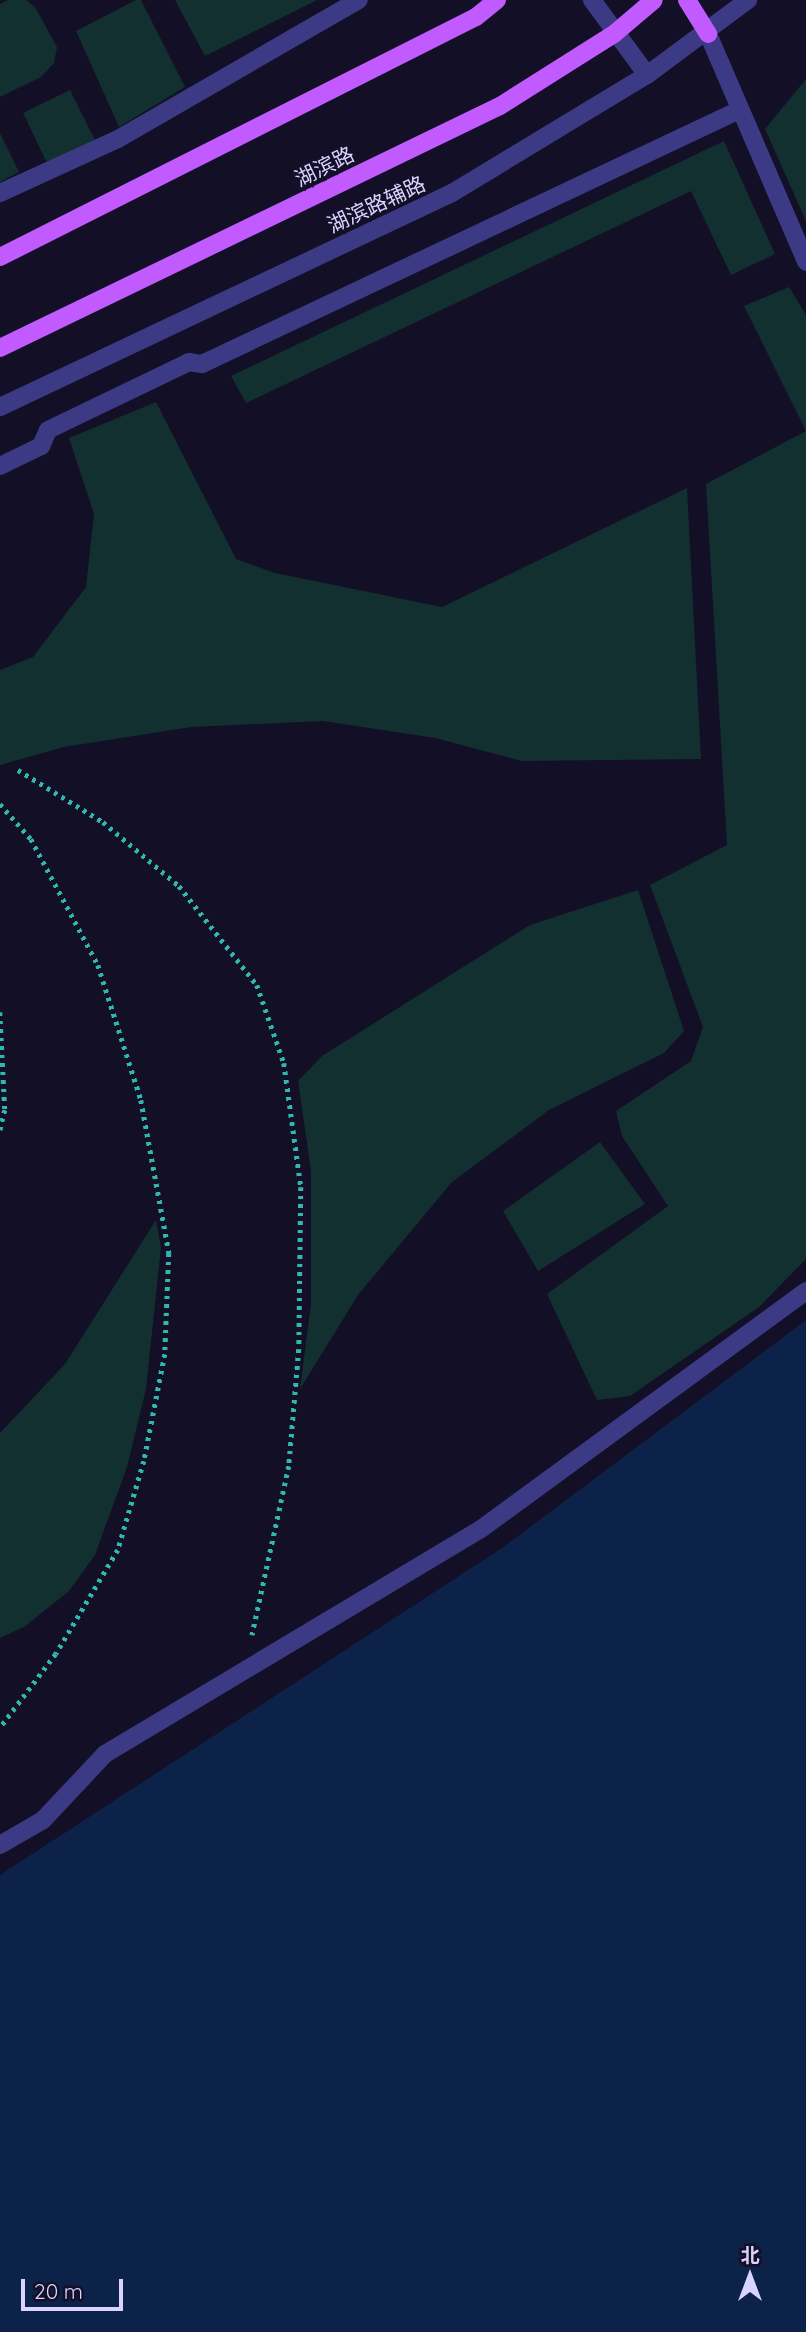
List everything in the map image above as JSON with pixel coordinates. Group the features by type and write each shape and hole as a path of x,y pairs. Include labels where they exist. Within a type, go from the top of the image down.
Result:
{"main road":[{"path":"0,257 476,17 497,0"},
{"name":"湖滨路","path":"0,348 499,106 614,34 654,0"},
{"path":"687,0 708,34"}],"street":[{"path":"0,193 118,139 359,0"},
{"path":"592,0 614,34 647,75"},
{"name":"湖滨路辅路","path":"0,407 452,193 647,75 708,34 748,0"},
{"path":"708,34 806,262"},
{"path":"0,466 41,446 48,430 189,362 202,364 739,110"},
{"path":"0,1846 43,1820 105,1754 481,1529 806,1291"}],"path":[{"path":"18,770 103,822 179,886 257,985 284,1063 301,1187 299,1349 289,1466 243,1671"},
{"path":"0,804 31,839 98,965 141,1100 169,1253 165,1354 144,1461 118,1550 56,1654 0,1728"},
{"path":"0,1012 3,1110 0,1130"}],"green space":[{"path":"8,0 26,0 35,7 57,47 54,63 41,77 0,97 0,4"},
{"path":"136,0 141,0 185,87 119,127 76,31"},
{"path":"175,0 317,0 205,56"},
{"path":"806,79 806,221 765,129"},
{"path":"70,90 95,140 47,163 23,113"},
{"path":"0,133 19,172 0,182"},
{"path":"724,141 775,254 731,275 691,191 246,403 231,376"},
{"path":"789,287 806,315 806,431 744,306"},
{"path":"156,402 236,559 275,573 442,607 687,488 701,759 522,761 435,738 323,721 191,727 64,747 0,765 0,670 33,657 86,587 94,514 69,438"},
{"path":"806,431 806,1259 759,1307 630,1396 597,1400 547,1294 668,1206 622,1136 616,1111 691,1061 703,1027 650,885 727,845 706,484"},
{"path":"638,890 684,1031 664,1053 549,1110 452,1182 358,1295 300,1389 311,1304 311,1171 298,1081 322,1056 530,925"},
{"path":"600,1142 645,1204 538,1271 503,1211"},
{"path":"156,1220 161,1247 146,1389 127,1467 95,1555 69,1591 24,1627 0,1638 0,1433 65,1364"}],"water":[{"path":"806,1320 806,2332 0,2332 0,1875 502,1548"}]}
